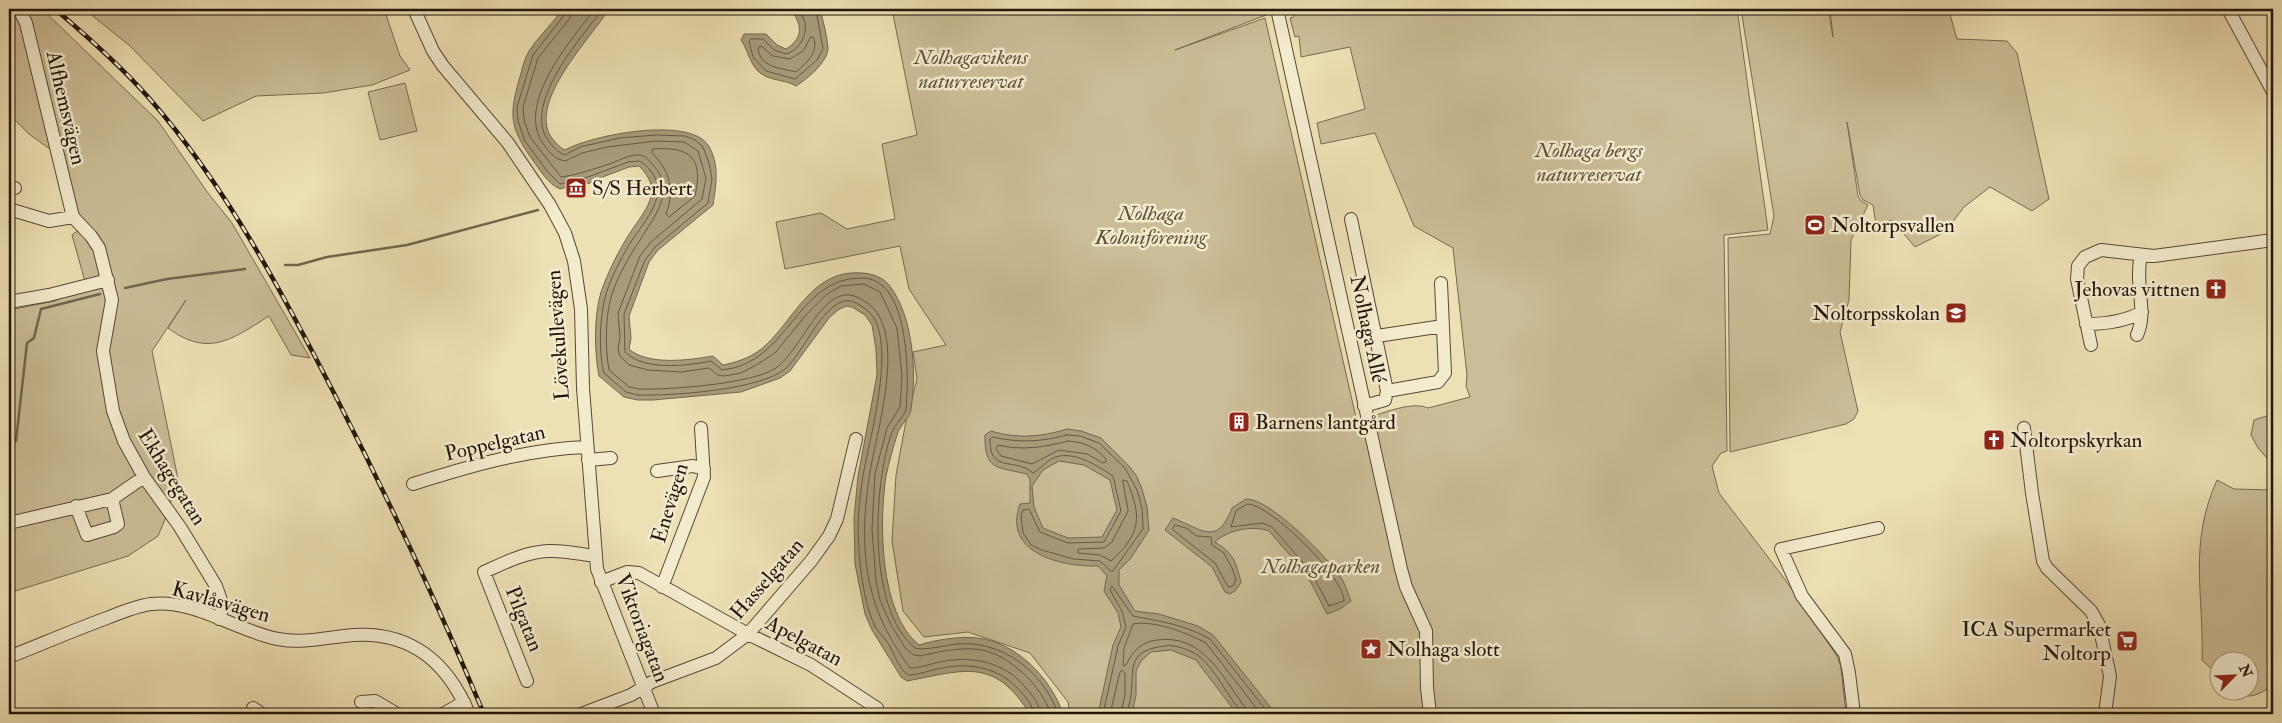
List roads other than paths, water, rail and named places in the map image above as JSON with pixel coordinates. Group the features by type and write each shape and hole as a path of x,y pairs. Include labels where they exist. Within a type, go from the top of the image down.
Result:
{"street":[{"name":"Alfhemsvägen","path":"19,9 26,23 73,218"},
{"name":"Lövekullevägen","path":"414,9 433,51 508,143 550,205 565,233 574,261 581,309 582,388 595,556"},
{"name":"Nolhaga Allé","path":"1277,9 1400,569 1426,631 1427,688 1430,714"},
{"path":"2228,9 2273,92"},
{"path":"9,209 49,221 73,218"},
{"name":"Ekhagegatan","path":"73,218 91,236 99,248 108,280 112,300 103,351 113,411 124,441 144,477 180,527 216,586 223,606 219,619"},
{"path":"1351,219 1387,391 1385,400 1364,406"},
{"path":"2091,345 2076,279 2078,266 2085,257 2101,250 2141,256 2168,255 2273,240"},
{"path":"2137,336 2141,325 2142,312 2137,279 2141,256"},
{"path":"9,302 49,295 108,280"},
{"path":"1387,391 1438,382 1445,373 1441,282"},
{"path":"2086,324 2098,324 2133,317 2142,312"},
{"path":"1377,336 1443,326"},
{"name":"Enevägen","path":"662,586 704,477 701,428"},
{"path":"2024,428 2043,561 2047,568 2091,611 2099,625 2110,676 2104,714"},
{"name":"Hasselgatan","path":"581,714 643,688 652,682 716,658 748,634 811,561 829,536 837,519 856,439"},
{"name":"Poppelgatan","path":"413,484 473,464 534,451 587,447"},
{"path":"588,460 611,458"},
{"path":"657,472 693,466 704,470"},
{"path":"9,523 112,499 144,477"},
{"path":"76,506 84,531 87,535 92,535 118,524 112,499"},
{"path":"1854,714 1845,654 1802,596 1781,549 1878,528"},
{"name":"Pilgatan","path":"527,681 484,572 538,552 561,551 595,556"},
{"name":"Viktoriagatan","path":"595,556 601,582 654,714"},
{"name":"Apelgatan","path":"601,582 627,572 639,573 748,634 811,665 878,708"},
{"name":"Kavlåsvägen","path":"9,657 140,606 173,604 277,639 299,642 353,635 373,635 400,640 421,651 437,663 449,676 467,708"},
{"path":"361,702 375,700 397,714"},
{"path":"443,714 467,708"}],"water":[{"path":"563,9 609,9 565,70 548,106 546,122 551,137 557,144 565,150 578,144 617,134 639,131 681,131 697,136 708,145 716,167 713,205 658,250 649,262 629,316 631,338 629,349 647,358 658,360 681,360 713,356 723,365 729,364 746,358 762,348 804,300 825,282 837,276 851,273 872,274 885,281 897,297 903,312 908,328 913,361 911,409 909,416 897,435 886,476 884,495 883,541 885,565 889,589 896,611 906,630 919,645 947,639 977,638 1005,646 1018,654 1041,675 1063,714 1030,714 1017,696 1004,683 991,676 977,672 946,674 907,681 901,677 872,630 865,614 855,564 854,518 858,476 877,375 876,349 872,325 865,315 852,307 846,306 838,310 829,318 790,371 780,378 741,392 638,400 624,397 599,376 596,355 596,333 597,312 601,292 618,254 646,208 652,192 647,175 639,166 629,167 592,181 589,184 586,182 560,189 544,176 519,139 513,113 524,61 533,46"},
{"path":"786,9 820,9 828,48 825,59 821,64 811,75 796,86 769,78 760,73 753,64 741,40 744,34 766,34 777,45 786,49 795,42 799,33 799,24 794,14 787,13"},
{"path":"1067,429 1081,431 1101,438 1136,475 1147,507 1149,530 1131,558 1119,570 1119,585 1135,611 1159,614 1198,626 1213,635 1276,714 1237,714 1196,660 1171,650 1151,652 1141,661 1136,671 1136,695 1132,714 1098,714 1113,645 1121,627 1118,613 1104,591 1107,576 1098,566 1083,566 1052,560 1038,554 1027,545 1019,534 1017,521 1020,504 1030,503 1030,480 1027,474 995,465 990,461 985,447 985,435 991,431 1020,436","holes":["1059,461 1084,465 1110,480 1117,510 1102,537 1068,538 1043,528 1034,507 1032,486 1043,470"]},
{"path":"1246,499 1256,501 1269,508 1298,531 1325,558 1342,579 1351,601 1340,609 1327,614 1307,575 1269,531 1256,528 1226,534 1215,542 1233,558 1239,574 1241,582 1236,590 1230,594 1225,592 1212,567 1165,530 1173,518 1200,530 1214,531 1221,528 1232,508"}],"waterway":[{"path":"285,265 298,265 327,257 407,245 538,210"},
{"path":"125,288 167,279 245,269"},
{"path":"9,444 16,441 27,343 34,338 41,309 100,294"}],"railway":[{"path":"55,9 104,52 149,98 204,168 252,242 296,320 376,477 432,594 484,714"}],"place":[{"name":"S/S Herbert","path":"576,188"},
{"name":"Noltorpsvallen","path":"1815,225"},
{"name":"Jehovas vittnen","path":"2216,289"},
{"name":"Noltorpsskolan","path":"1956,313"},
{"name":"Barnens lantgård","path":"1239,422"},
{"name":"Noltorpskyrkan","path":"1994,440"},
{"name":"ICA Supermarket Noltorp","path":"2127,641"},
{"name":"Nolhaga slott","path":"1371,649"}],"park label":[{"name":"Nolhagavikens naturreservat","path":"971,69"},
{"name":"Nolhaga bergs naturreservat","path":"1589,162"},
{"name":"Nolhaga Koloniförening","path":"1151,225"},
{"name":"Nolhagaparken","path":"1321,566"}]}
